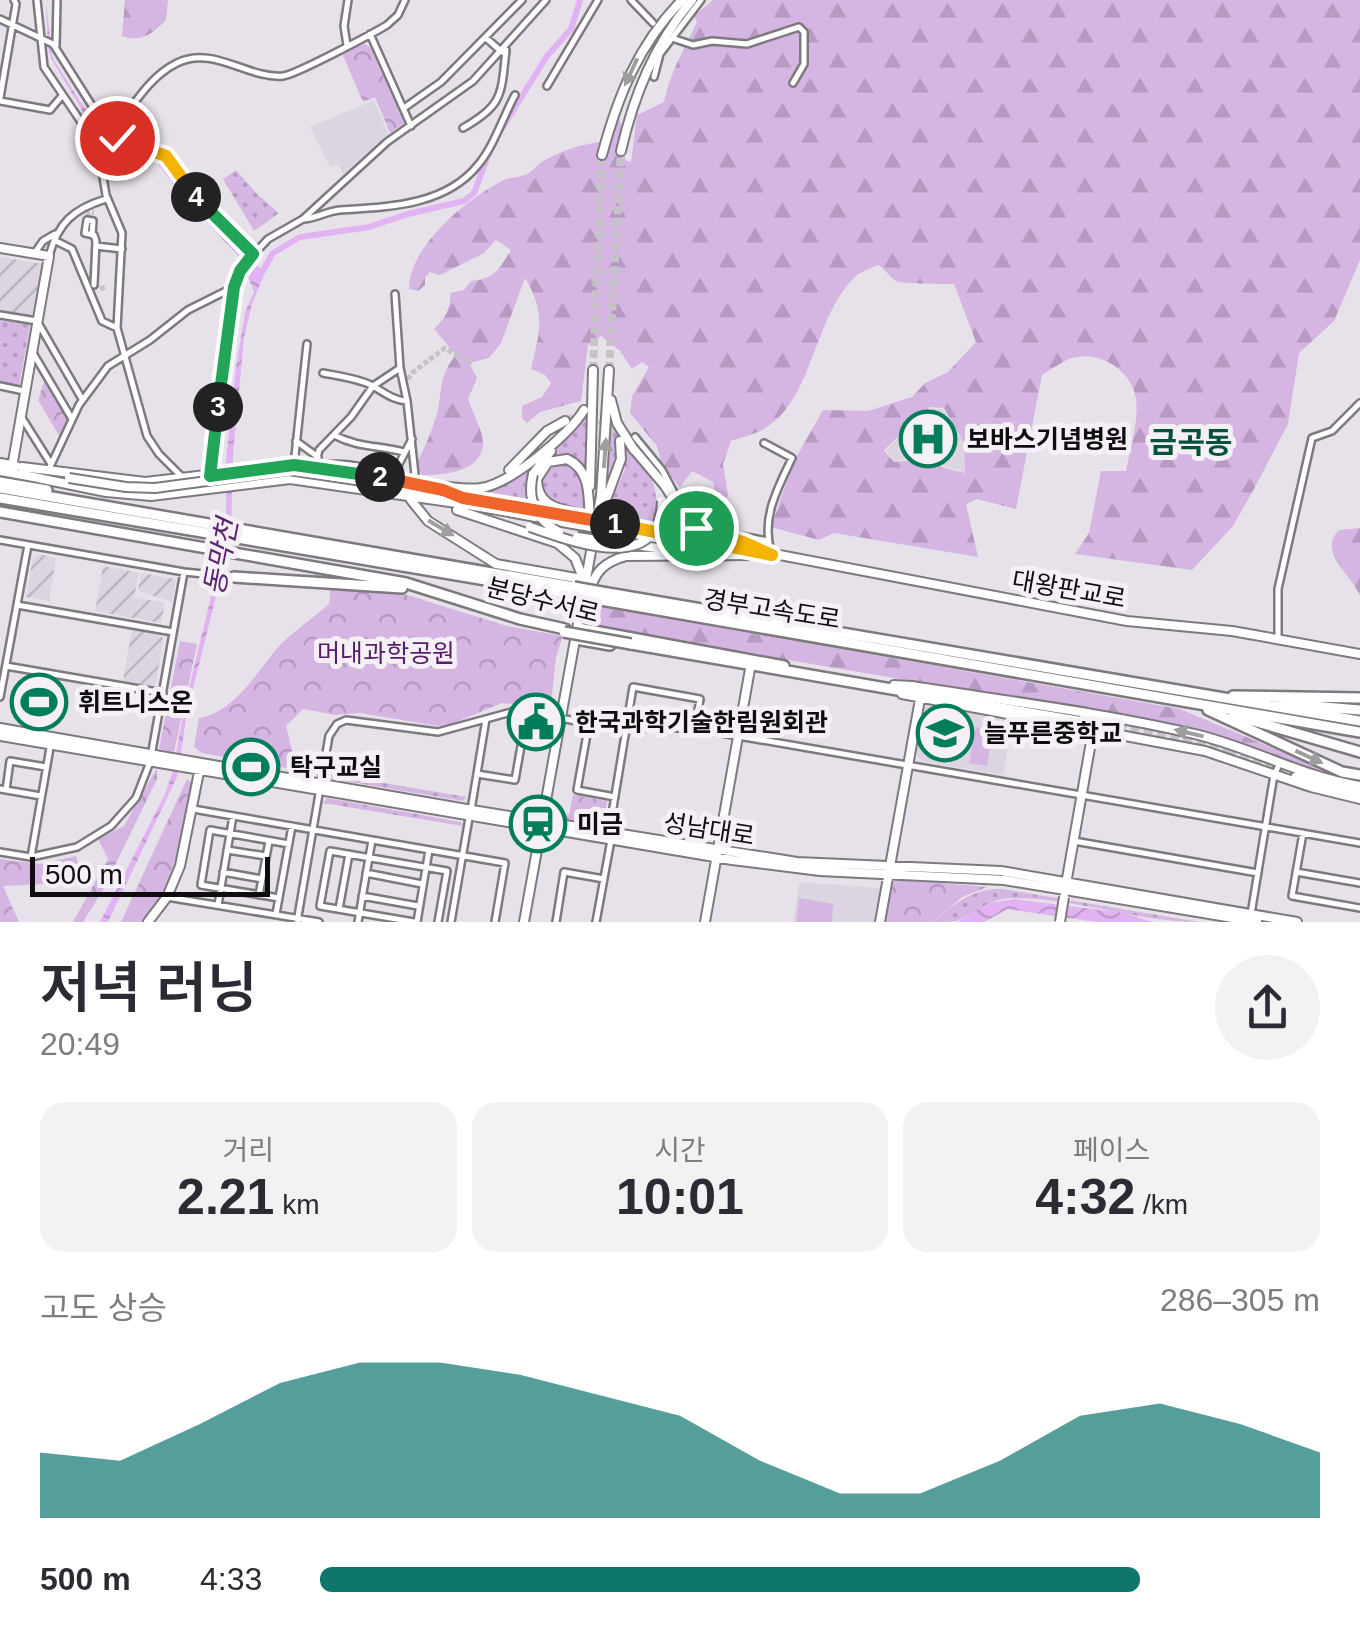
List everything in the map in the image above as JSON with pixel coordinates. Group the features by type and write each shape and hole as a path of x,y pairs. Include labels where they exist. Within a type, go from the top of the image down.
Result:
{"highway":[{"name":"경부고속도로","path":"7,472 92,504 207,529 585,592 1360,732"},
{"name":"경부고속도로","path":"0,498 207,529"},
{"name":"분당수서로","path":"0,514 423,587 564,631"},
{"name":"분당수서로","path":"243,556 405,588 518,623 1078,719"},
{"path":"378,574 446,588 503,614"},
{"path":"234,576 405,588"},
{"path":"248,577 314,576"},
{"path":"577,633 745,664"},
{"path":"577,633 772,662 786,669"},
{"path":"1198,700 1360,698"},
{"name":"경부고속도로","path":"1198,700 1360,721"},
{"path":"1198,700 1360,710"},
{"path":"1198,700 1360,752"},
{"path":"1198,700 1342,772 1360,775"},
{"path":"1297,775 1360,792"}],"main road":[{"path":"602,155 617,100 637,58 682,0"},
{"path":"621,152 633,103 649,64 672,24 692,0"},
{"path":"0,248 49,256 7,472"},
{"path":"593,540 590,484 594,370 584,410 570,434 544,456 533,474 532,502 548,526 568,536 624,544 708,554"},
{"path":"411,500 530,527 594,546 629,548 655,528 662,501 656,480 617,423 611,403 610,370 605,460 593,540 590,558 582,612 524,922"},
{"path":"7,472 22,418 23,394"},
{"path":"7,472 132,496 290,479 484,488 501,481 560,438 584,410"},
{"path":"460,487 480,485 502,475 565,420"},
{"path":"590,558 621,459 620,442"},
{"path":"632,448 665,486 690,524 772,555"},
{"path":"574,518 549,506 539,494 539,473 552,460 567,459 582,470 593,540"},
{"path":"7,472 50,466 131,482 215,476 317,462 389,486 411,500 428,521 496,564 576,578 582,612"},
{"path":"7,472 156,488 289,470 610,527"},
{"path":"38,478 69,480"},
{"path":"416,484 466,501"},
{"path":"457,510 557,543 576,558 585,592"},
{"name":"대왕판교로","path":"610,527 753,555 772,555"},
{"name":"대왕판교로","path":"610,527 1127,620 1278,639 1360,654"},
{"path":"582,612 595,576 612,560 636,556 753,555"},
{"path":"705,922 739,734 745,664"},
{"path":"893,688 912,686 1204,736 1360,792"},
{"path":"893,688 920,700 1205,751 1274,775 1360,792"},
{"path":"880,922 920,700"},
{"path":"1060,922 1096,716"},
{"name":"성남대로","path":"0,732 796,869 1001,871 1065,889 1252,920 1297,922"},
{"path":"148,922 167,897 185,850 197,766"}],"street":[{"path":"14,0 0,99 50,110 61,96"},
{"path":"37,0 44,67 99,146 107,198 120,228 117,328 149,440 183,479 181,493"},
{"path":"54,46 59,40 56,0"},
{"path":"347,45 344,26 348,0"},
{"path":"99,146 156,78 181,61 212,59 284,76 393,21 405,0"},
{"path":"404,108 441,82 522,0"},
{"path":"209,489 215,476 235,283 251,256 268,239 303,218 386,142 453,97 504,49 546,0"},
{"path":"547,86 598,0"},
{"path":"631,0 652,24"},
{"path":"654,78 660,54 701,0"},
{"path":"0,20 54,46 110,136 170,160 192,193 251,256"},
{"path":"31,36 41,22"},
{"path":"672,38 693,45 712,41 747,44 799,27 804,32 804,64 793,82"},
{"path":"370,34 411,126"},
{"path":"486,38 504,49"},
{"path":"359,40 376,48"},
{"path":"463,128 494,108 503,78 504,49"},
{"path":"303,218 435,198 478,165 515,96"},
{"path":"49,256 54,237 78,209 107,198"},
{"path":"92,234 96,238 94,285"},
{"path":"34,254 44,241 54,237"},
{"path":"54,237 72,249 102,321 117,328"},
{"path":"96,246 122,249"},
{"path":"50,466 82,400 108,366 145,344 188,310 235,283"},
{"path":"389,486 412,439 400,368 395,294"},
{"path":"0,315 36,322 82,400"},
{"path":"294,465 306,344"},
{"path":"31,350 72,419"},
{"path":"317,462 320,450 372,386 400,368"},
{"path":"323,374 372,386 387,397 407,401"},
{"path":"0,386 23,394"},
{"path":"1278,639 1278,589 1312,438 1332,431 1360,402"},
{"path":"22,418 50,466"},
{"path":"334,435 356,446 408,453"},
{"path":"636,437 662,470 692,522 768,541"},
{"path":"295,440 317,462"},
{"path":"764,443 792,458 769,508 768,541 772,555"},
{"path":"408,453 416,484"},
{"path":"0,540 184,572 234,576"},
{"path":"0,698 28,545"},
{"path":"0,852 31,857 77,847 108,828 136,798 151,758 184,572"},
{"path":"16,606 174,632"},
{"path":"6,666 163,693"},
{"path":"596,922 634,687 700,698 695,728"},
{"path":"297,920 329,736 341,721 351,719 433,733 508,712 626,728 695,728 1360,843"},
{"path":"477,774 515,780 527,712"},
{"path":"452,922 486,719"},
{"path":"589,723 577,790 615,796"},
{"path":"31,857 51,741"},
{"path":"41,796 3,790 10,761 46,767"},
{"path":"1252,920 1274,775 1280,763"},
{"path":"192,808 505,863 495,922"},
{"path":"218,905 233,816"},
{"path":"276,914 292,826"},
{"path":"279,898 201,885 210,830 289,844"},
{"path":"1303,833 1292,896 1360,908"},
{"path":"358,922 372,840"},
{"path":"259,895 269,841"},
{"path":"1072,841 1258,873"},
{"path":"430,850 426,868 420,906 415,922 320,906 330,851 369,857 426,868 447,871 438,922"},
{"path":"226,853 266,856"},
{"path":"339,909 349,854"},
{"path":"224,872 262,879"},
{"path":"556,922 564,872 604,879"},
{"path":"1296,872 1360,883"},
{"path":"366,873 424,884"},
{"path":"362,896 420,906"},
{"path":"167,897 319,922"}],"shaded area":[{"path":"374,100 388,134 343,174 338,164 330,167 310,127"},
{"path":"0,257 43,264 33,318 0,312"},
{"name":"보바스기념병원","path":"931,408 943,409 964,443 965,473 919,457 894,461 886,450"},
{"path":"38,554 56,558 49,601 26,597 33,558"},
{"path":"103,566 139,573 134,597 165,603 161,623 95,611"},
{"path":"141,573 176,579 172,602 138,591"},
{"path":"132,629 160,634 163,639 156,683 151,686 123,681"},
{"path":"930,704 1013,719 1003,775 921,761 916,754 924,708"},
{"path":"799,882 883,888 876,922 793,922"}],"green space":[{"path":"125,0 168,0 166,20 147,36 122,36"},
{"path":"713,0 1360,0 1360,260 1334,321 1299,353 1288,424 1255,487 1233,526 1192,570 1075,554 1089,533 1101,471 1126,471 1136,416 1134,390 1123,373 1106,361 1087,356 1068,359 1042,375 1016,509 977,499 966,504 978,557 834,533 819,540 771,527 793,463 823,410 868,411 912,397 925,383 948,372 976,342 954,284 900,282 878,265 857,275 843,291 805,376 783,413 763,429 731,441 723,464 728,495 722,505 717,501 713,482 692,471 680,487 662,467 657,446 630,413 632,396 649,367 642,362 632,369 620,351 601,336 588,345 581,401 540,412 527,423 522,418 522,406 542,397 551,383 545,375 531,369 539,322 536,302 525,278 501,343 489,358 469,363 477,378 468,399 482,434 480,454 468,467 422,475 416,465 436,417 444,375 456,355 434,329 447,313 450,293 491,275 511,250 496,240 484,253 440,275 430,272 418,291 409,289 419,257 457,212 502,181 527,174 549,158 587,144 602,142 597,156 604,158 617,110 625,141 625,160 631,162 637,115 664,102 697,22 694,16","holes":["930,407 944,408 964,443 965,473 922,462 894,462 884,450"]},
{"path":"364,44 370,47 404,123 390,133 375,97 363,102 342,53"},
{"path":"236,170 279,213 254,231 223,179"},
{"path":"0,320 30,325 19,387 0,384"},
{"path":"46,376 70,418 61,439 38,400"},
{"path":"610,407 652,479 657,510 653,526 606,514 625,469 622,442 604,499"},
{"path":"588,410 587,473 571,458 548,459 539,471 550,454"},
{"path":"539,457 529,477 529,504 454,490 485,489"},
{"path":"562,461 579,474 585,496 584,512 555,505 541,491 544,473"},
{"path":"539,471 536,491 550,508 535,506 533,490"},
{"path":"1360,528 1360,596 1332,547 1339,530"},
{"name":"머내과학공원","path":"331,586 394,591 507,626 563,636 556,657 551,704 548,707 502,703 438,726 360,713 336,715 303,709 286,726 297,770 202,753 194,747 199,718 224,708 280,645 329,604"},
{"path":"590,605 1180,709 1339,776 1360,779 1360,784 1338,780 1211,734 1174,726 590,626"},
{"path":"180,641 197,644 174,752 159,749"},
{"path":"930,715 951,719 944,757 924,752"},
{"path":"976,727 993,731 987,766 969,763"},
{"path":"157,768 157,779 104,888 83,922 73,922 108,859 98,839 124,826"},
{"path":"324,773 467,797 463,801 327,778"},
{"path":"187,779 192,783 185,820 164,890 145,922 121,922"},
{"path":"573,795 607,801 604,820 590,819 608,823 607,827 551,819 552,812 569,815"},
{"path":"327,798 461,822 463,826 323,803"},
{"path":"76,856 84,882 3,886 19,922 0,922 0,859 41,864"},
{"path":"894,879 988,887 962,897 932,922 884,922"},
{"path":"993,889 1199,922 1013,898 990,903 956,921 933,922 953,905"},
{"path":"799,898 833,904 832,922 796,922"}],"water":[{"path":"46,0 52,57 101,134 161,163 220,236 265,272 244,338 233,455 231,536 187,713 177,777 108,922 100,922 173,771 226,534 226,459 236,367 245,312 254,292 241,259 184,198 157,163 101,142 52,60"},
{"path":"1015,899 1124,913 1153,922 1096,922 1008,909 984,922 957,922 989,903"}],"waterway":[{"name":"동막천","path":"499,133 547,56 571,29 580,0"},
{"name":"동막천","path":"260,276 273,253 300,237 369,227 464,201 474,193 491,148"}],"tunnel":[{"path":"609,370 621,151"},
{"path":"593,370 602,155"},
{"path":"87,217 94,213"},
{"path":"94,285 106,287"},
{"path":"404,386 412,373 445,348 474,364"},
{"path":"565,421 583,416 597,419 620,441"},
{"path":"314,576 345,575"},
{"path":"1078,716 1234,749"},
{"path":"1227,752 1296,777"}],"place":[{"name":"보바스기념병원","path":"928,439"},
{"name":"휘트니스온","path":"39,702"},
{"name":"한국과학기술한림원회관","path":"536,722"},
{"name":"늘푸른중학교","path":"945,733"},
{"name":"탁구교실","path":"251,767"},
{"name":"미금","path":"538,824"}],"district":[{"name":"금곡동","path":"1191,442"}],"route":[{"path":"117,138 170,160 192,193 253,254 234,287 210,476 294,465 316,466 416,484 463,498 772,555 696,528"}]}
